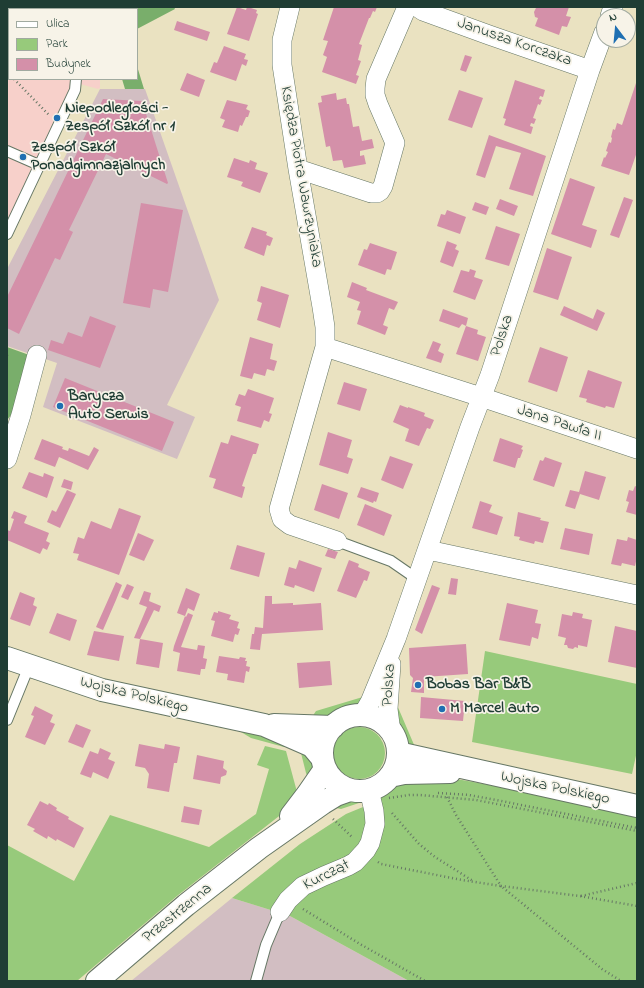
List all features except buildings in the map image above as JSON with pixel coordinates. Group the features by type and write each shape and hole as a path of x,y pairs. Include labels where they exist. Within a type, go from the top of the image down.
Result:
{"street":[{"name":"Księdza Piotra Wawrzyniaka","path":"290,7 282,40 282,65 322,307 325,327 325,348 279,509 282,518 290,526 337,541"},
{"path":"298,169 371,193 377,193 380,191 395,143 378,104 375,94 376,80 407,7"},
{"name":"Janusza Korczaka","path":"417,7 423,11 590,70"},
{"name":"Polska","path":"362,716 370,702 396,639 416,579 428,550 490,375 598,48"},
{"path":"325,348 481,397"},
{"path":"7,456 21,415 37,355"},
{"name":"Jana Pawła II","path":"481,397 637,449"},
{"path":"428,550 637,596"},
{"name":"Polska","path":"391,732 388,709 391,667 396,639"},
{"name":"Wojska Polskiego","path":"7,658 102,690 264,725 333,727"},
{"path":"362,716 373,718 383,724 391,732 396,742 398,753 396,765 390,776 369,793 340,785 331,778 324,763 323,746 326,736 333,727 341,721 351,717 362,716"},
{"name":"Wojska Polskiego","path":"264,725 312,746 324,763"},
{"name":"Wojska Polskiego","path":"398,753 473,771 637,806"},
{"name":"Przestrzenna","path":"259,848 289,818 307,795 324,763"},
{"name":"Wojska Polskiego","path":"390,776 404,773 473,771"},
{"name":"Przestrzenna","path":"97,981 186,905 259,848 323,803 336,795 369,793"},
{"name":"Kurcząt","path":"284,906 304,886 355,862 366,850 370,843 374,824 374,811 369,793"}],"lane":[{"path":"7,234 68,104 74,90 76,80"},
{"path":"7,151 40,165"},
{"path":"337,541 391,561 416,579"},
{"path":"7,720 29,666"},
{"name":"Kurcząt","path":"256,981 266,945 284,906"}],"path":[{"path":"15,80 50,117"},
{"path":"420,791 469,795 637,828"},
{"path":"369,793 476,800 637,831"},
{"path":"447,797 456,815 501,886 602,969 621,981"},
{"path":"388,809 419,844 435,858 475,882"},
{"path":"333,818 381,864 475,882 580,896 637,906"},
{"path":"580,896 637,883"},
{"path":"284,906 360,944 425,981"}],"shaded area":[{"name":"Zespół Szkół Ponadgimnazjalnych","path":"7,7 96,7 8,8 8,80 100,80 100,88 98,89 73,82 7,225"},
{"path":"100,89 145,89 219,300 167,405 195,417 177,459 43,407 57,363 7,346 7,269"},
{"path":"232,898 290,916 409,981 131,981"}],"green space":[{"path":"174,7 175,9 138,28 138,8 122,8"},
{"path":"138,69 144,89 125,89 122,80 138,80"},
{"path":"7,347 32,356 12,414 7,420"},
{"path":"485,651 637,684 637,751 632,774 472,742"},
{"path":"366,696 360,705 353,709 328,718 312,717 316,711"},
{"path":"397,705 415,747 408,747 402,741 394,726"},
{"path":"359,727 369,729 377,735 383,743 385,753 383,763 377,771 369,777 359,779 349,777 341,771 335,763 333,753 335,743 341,735 349,729"},
{"path":"236,729 278,739 285,746 284,747 251,738"},
{"path":"265,746 286,751 297,792 283,813 177,896 77,981 7,981 7,845 74,881 110,815 209,847 256,814 269,769 257,765"},
{"path":"302,747 313,763 310,782 301,753"},
{"path":"429,780 462,780 637,812 637,981 409,981 290,916 232,898 300,844 346,814 363,807 379,795 384,788 392,783"},
{"path":"339,797 362,802 341,809 332,807"}],"place":[{"name":"Niepodległości - Zespół Szkół nr 1","path":"57,118"},
{"name":"Zespół Szkół Ponadgimnazjalnych","path":"23,157"},
{"name":"Barycza Auto Serwis","path":"60,406"},
{"name":"Bobas Bar B&B","path":"418,685"},
{"name":"M Marcel auto","path":"442,709"}]}
